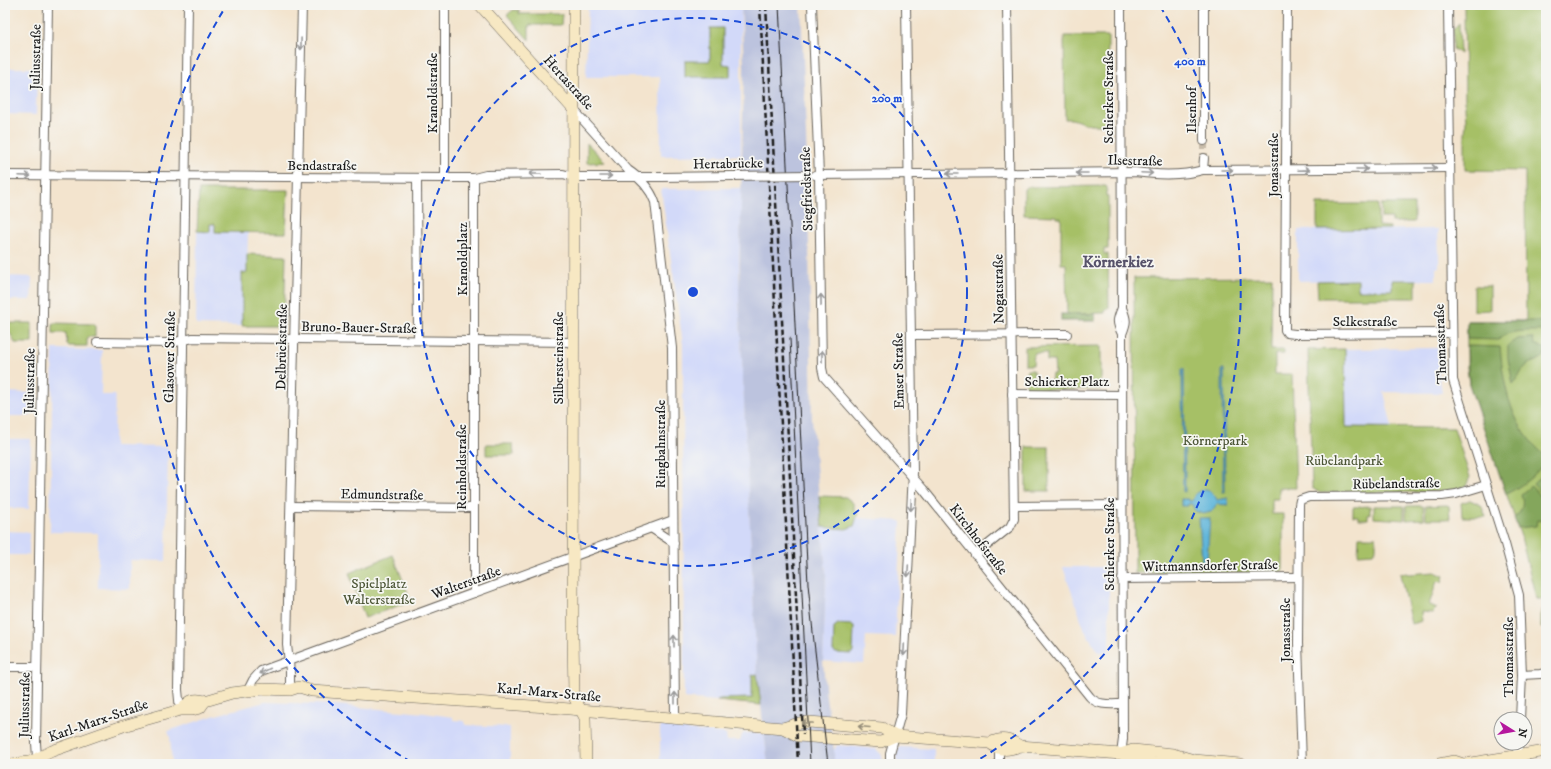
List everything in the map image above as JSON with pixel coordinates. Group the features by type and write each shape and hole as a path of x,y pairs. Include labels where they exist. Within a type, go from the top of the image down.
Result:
{"main road":[{"name":"Hertastraße","path":"480,5 574,110"},
{"name":"Silbersteinstraße","path":"574,5 574,694 585,718 586,764"},
{"name":"Karl-Marx-Straße","path":"12,764 30,761 62,747 141,720 180,710 197,709 200,708 204,701 248,690 290,690 298,695 303,695 312,691 581,710 675,717 783,728 799,723 809,722 882,728 895,736 995,746 1009,750 1020,746 1121,754 1133,750 1173,754 1194,760 1240,764"},
{"path":"1439,764 1454,761 1464,764 1515,760 1546,751"},
{"name":"Karl-Marx-Straße","path":"1121,754 1132,760 1166,763 1194,760"}],"street":[{"name":"Juliusstraße","path":"30,761 37,667 48,5"},
{"name":"Glasower Straße","path":"180,710 178,685 188,5"},
{"name":"Delbrückstraße","path":"290,690 287,645 302,5"},
{"name":"Siegfriedstraße","path":"812,5 819,175 823,373"},
{"name":"Emser Straße","path":"890,764 890,753 901,714 912,477 906,5"},
{"name":"Nogatstraße","path":"975,555 1010,527 1014,519 1007,5"},
{"name":"Schierker Straße","path":"1121,5 1122,308 1126,318 1126,323 1122,334 1121,754"},
{"name":"Jonasstraße","path":"1285,326 1287,5"},
{"name":"Thomasstraße","path":"1448,5 1452,370 1454,389 1506,544 1519,595 1522,675 1520,711"},
{"name":"Kranoldstraße","path":"445,178 447,6"},
{"name":"Ilsenhof","path":"1204,6 1204,141"},
{"name":"Hertastraße","path":"574,110 628,170 638,177"},
{"path":"1203,170 1204,158"},
{"name":"Ilsestraße","path":"819,175 1121,172 1192,173 1203,170 1286,171 1323,169 1450,168"},
{"name":"Bendastraße","path":"5,175 474,178 486,175 563,174 574,177 638,177"},
{"name":"Hertabrücke","path":"638,177 819,175"},
{"name":"Ringbahnstraße","path":"638,177 649,190 655,202 672,348 675,717"},
{"path":"417,178 418,340"},
{"name":"Kranoldplatz","path":"474,178 474,341"},
{"name":"Selkestraße","path":"1285,326 1285,330 1290,334 1452,333"},
{"path":"910,335 1067,334"},
{"name":"Bruno-Bauer-Straße","path":"97,342 171,343 193,338 574,342"},
{"name":"Reinholdstraße","path":"474,341 474,593"},
{"name":"Kirchhofstraße","path":"823,373 830,384 874,432 912,477 1093,701 1101,704 1122,704"},
{"name":"Schierker Platz","path":"1012,394 1122,394"},
{"name":"Rübelandstraße","path":"1304,498 1442,496 1486,485"},
{"name":"Jonasstraße","path":"1302,764 1298,643 1298,577 1299,505 1300,500 1304,498"},
{"path":"1014,506 1122,505"},
{"name":"Edmundstraße","path":"291,506 474,508"},
{"name":"Walterstraße","path":"289,661 673,520"},
{"path":"651,528 674,543"},
{"name":"Wittmannsdorfer Straße","path":"1122,579 1298,577"},
{"path":"248,690 253,680 261,671 289,661"},
{"path":"5,667 37,667"},
{"path":"1522,675 1546,673"},
{"path":"995,746 999,764"}],"shaded area":[{"path":"588,5 741,5 741,155 661,156 660,77 586,77"},
{"path":"741,5 801,5 808,188 812,420 826,574 823,661 826,698 834,750 834,764 768,764 757,674 739,295 744,67"},
{"path":"5,68 37,68 36,115 5,114"},
{"path":"742,188 739,295 757,674 761,705 684,698 683,344 661,189"},
{"path":"210,224 215,224 216,232 248,233 247,273 242,273 242,326 196,325 197,231 210,232"},
{"path":"1438,229 1439,267 1436,268 1436,280 1393,280 1392,290 1358,290 1358,280 1298,281 1298,230"},
{"path":"5,276 32,277 31,300 5,300"},
{"path":"1439,348 1439,374 1442,393 1384,392 1392,427 1346,427 1345,349"},
{"path":"53,349 102,350 101,395 115,395 114,446 168,447 166,561 130,560 130,589 98,588 98,533 50,532"},
{"path":"5,392 32,393 31,416 5,416"},
{"path":"5,439 31,439 29,509 5,508"},
{"path":"819,496 846,497 854,504 854,510 858,514 858,518 901,521 895,637 866,636 864,664 823,661 826,574"},
{"path":"5,531 29,532 29,555 5,555"},
{"path":"1063,567 1109,567 1109,652 1099,652 1085,631"},
{"path":"265,702 335,705 424,713 453,717 453,720 465,721 465,725 510,727 510,764 172,764 170,737 168,731 216,715"},
{"path":"660,725 688,730 722,733 726,735 727,741 740,741 744,733 764,733 768,764 660,764"},
{"path":"837,745 876,749 882,755 883,764 834,764 834,750"},
{"path":"900,747 934,749 934,764 897,764 897,751"}],"green space":[{"path":"1464,5 1546,5 1546,627 1541,628 1541,610 1543,610 1543,599 1536,599 1521,537 1469,384 1467,368 1467,321 1526,321 1525,171 1465,170 1466,121"},
{"path":"513,10 519,10 519,14 562,14 561,25 529,25 529,40 507,15"},
{"path":"1459,23 1460,54 1453,49 1453,29"},
{"path":"710,28 723,28 723,64 730,65 730,77 685,77 685,61 710,61"},
{"path":"1064,36 1108,36 1108,125 1090,125 1072,119 1065,119"},
{"path":"587,143 605,162 587,163"},
{"path":"1106,186 1106,196 1108,196 1108,249 1104,249 1104,254 1108,254 1109,309 1105,309 1105,313 1067,314 1066,264 1061,264 1061,218 1057,218 1057,216 1024,215 1024,189 1027,187"},
{"path":"199,190 288,190 286,233 215,232 215,224 210,224 210,232 197,231"},
{"path":"1317,204 1378,204 1378,226 1390,227 1390,229 1317,230"},
{"path":"1381,204 1414,204 1414,222 1392,222 1392,218 1381,218"},
{"path":"247,254 286,256 284,326 242,326 242,273 247,273"},
{"name":"Körnerpark","path":"1272,277 1271,350 1284,350 1284,354 1275,354 1275,374 1292,374 1296,488 1279,488 1279,499 1272,499 1272,514 1283,514 1283,572 1135,573 1134,278"},
{"path":"1358,280 1358,290 1392,290 1392,280 1416,280 1416,298 1318,298 1317,281"},
{"path":"1474,286 1490,286 1490,310 1474,311"},
{"path":"1061,314 1095,314 1095,321 1061,321"},
{"path":"1467,321 1546,321 1546,331 1513,332 1502,336 1499,340 1467,339"},
{"path":"5,323 32,323 32,343 15,343"},
{"path":"53,323 95,324 95,337 87,337 87,346 69,346 67,344 66,333 53,333"},
{"path":"1533,338 1534,344 1546,349 1544,356 1527,365 1513,384 1508,359 1508,345 1517,339"},
{"path":"1101,346 1101,389 1026,390 1027,370 1033,370 1034,383 1051,382 1052,374 1055,374 1054,361 1047,361 1047,353 1034,353 1033,365 1025,365 1025,347"},
{"path":"1467,346 1500,347 1504,378 1511,407 1525,433 1534,445 1546,456 1540,468 1530,478 1506,494 1469,384"},
{"name":"Rübelandpark","path":"1345,349 1346,427 1454,428 1470,477 1466,486 1452,490 1435,492 1320,493 1312,488 1308,350"},
{"path":"486,444 513,444 514,455 486,455"},
{"path":"1026,447 1049,447 1049,491 1026,491"},
{"path":"1546,471 1546,498 1533,484"},
{"path":"1531,486 1546,503 1546,522 1537,520 1536,526 1518,528 1514,518 1522,507 1521,494"},
{"path":"819,496 846,497 854,504 854,510 858,514 854,526 846,529 822,527"},
{"path":"1470,500 1481,505 1486,517 1462,517 1461,503"},
{"path":"1370,506 1370,514 1368,514 1368,519 1359,519 1359,516 1353,516 1353,507"},
{"path":"1374,506 1404,506 1404,520 1374,518"},
{"path":"1406,506 1423,506 1424,519 1406,520"},
{"path":"1425,506 1449,506 1450,519 1426,519"},
{"path":"1359,537 1376,537 1376,549 1373,553 1358,554"},
{"name":"Spielplatz Walterstraße","path":"393,555 411,601 365,618 349,573"},
{"path":"1435,572 1444,576 1442,582 1437,581 1429,605 1437,608 1432,613 1421,612 1422,621 1411,624 1400,574"},
{"path":"838,624 851,625 854,627 853,652 851,654 836,653 833,651 834,627"},
{"path":"757,674 761,705 717,701 719,699 752,698 752,675"}],"water":[{"path":"1182,369 1184,369 1185,492 1183,492"},
{"path":"1222,369 1224,369 1225,492 1223,492"},
{"path":"1201,490 1211,492 1217,500 1228,498 1228,505 1217,504 1211,512 1203,514 1195,511 1192,504 1188,504 1188,506 1181,506 1181,499 1188,499 1188,501 1192,501 1195,494"},
{"path":"1199,518 1210,518 1207,562 1202,562"}],"tunnel":[{"path":"1204,141 1204,158"}],"tram line":[{"path":"779,5 808,584 828,764"},
{"path":"790,338 810,764"}],"railway":[{"path":"760,5 798,764"},
{"path":"766,5 803,734"}],"district":[{"name":"Körnerkiez","path":"1118,261"}]}
